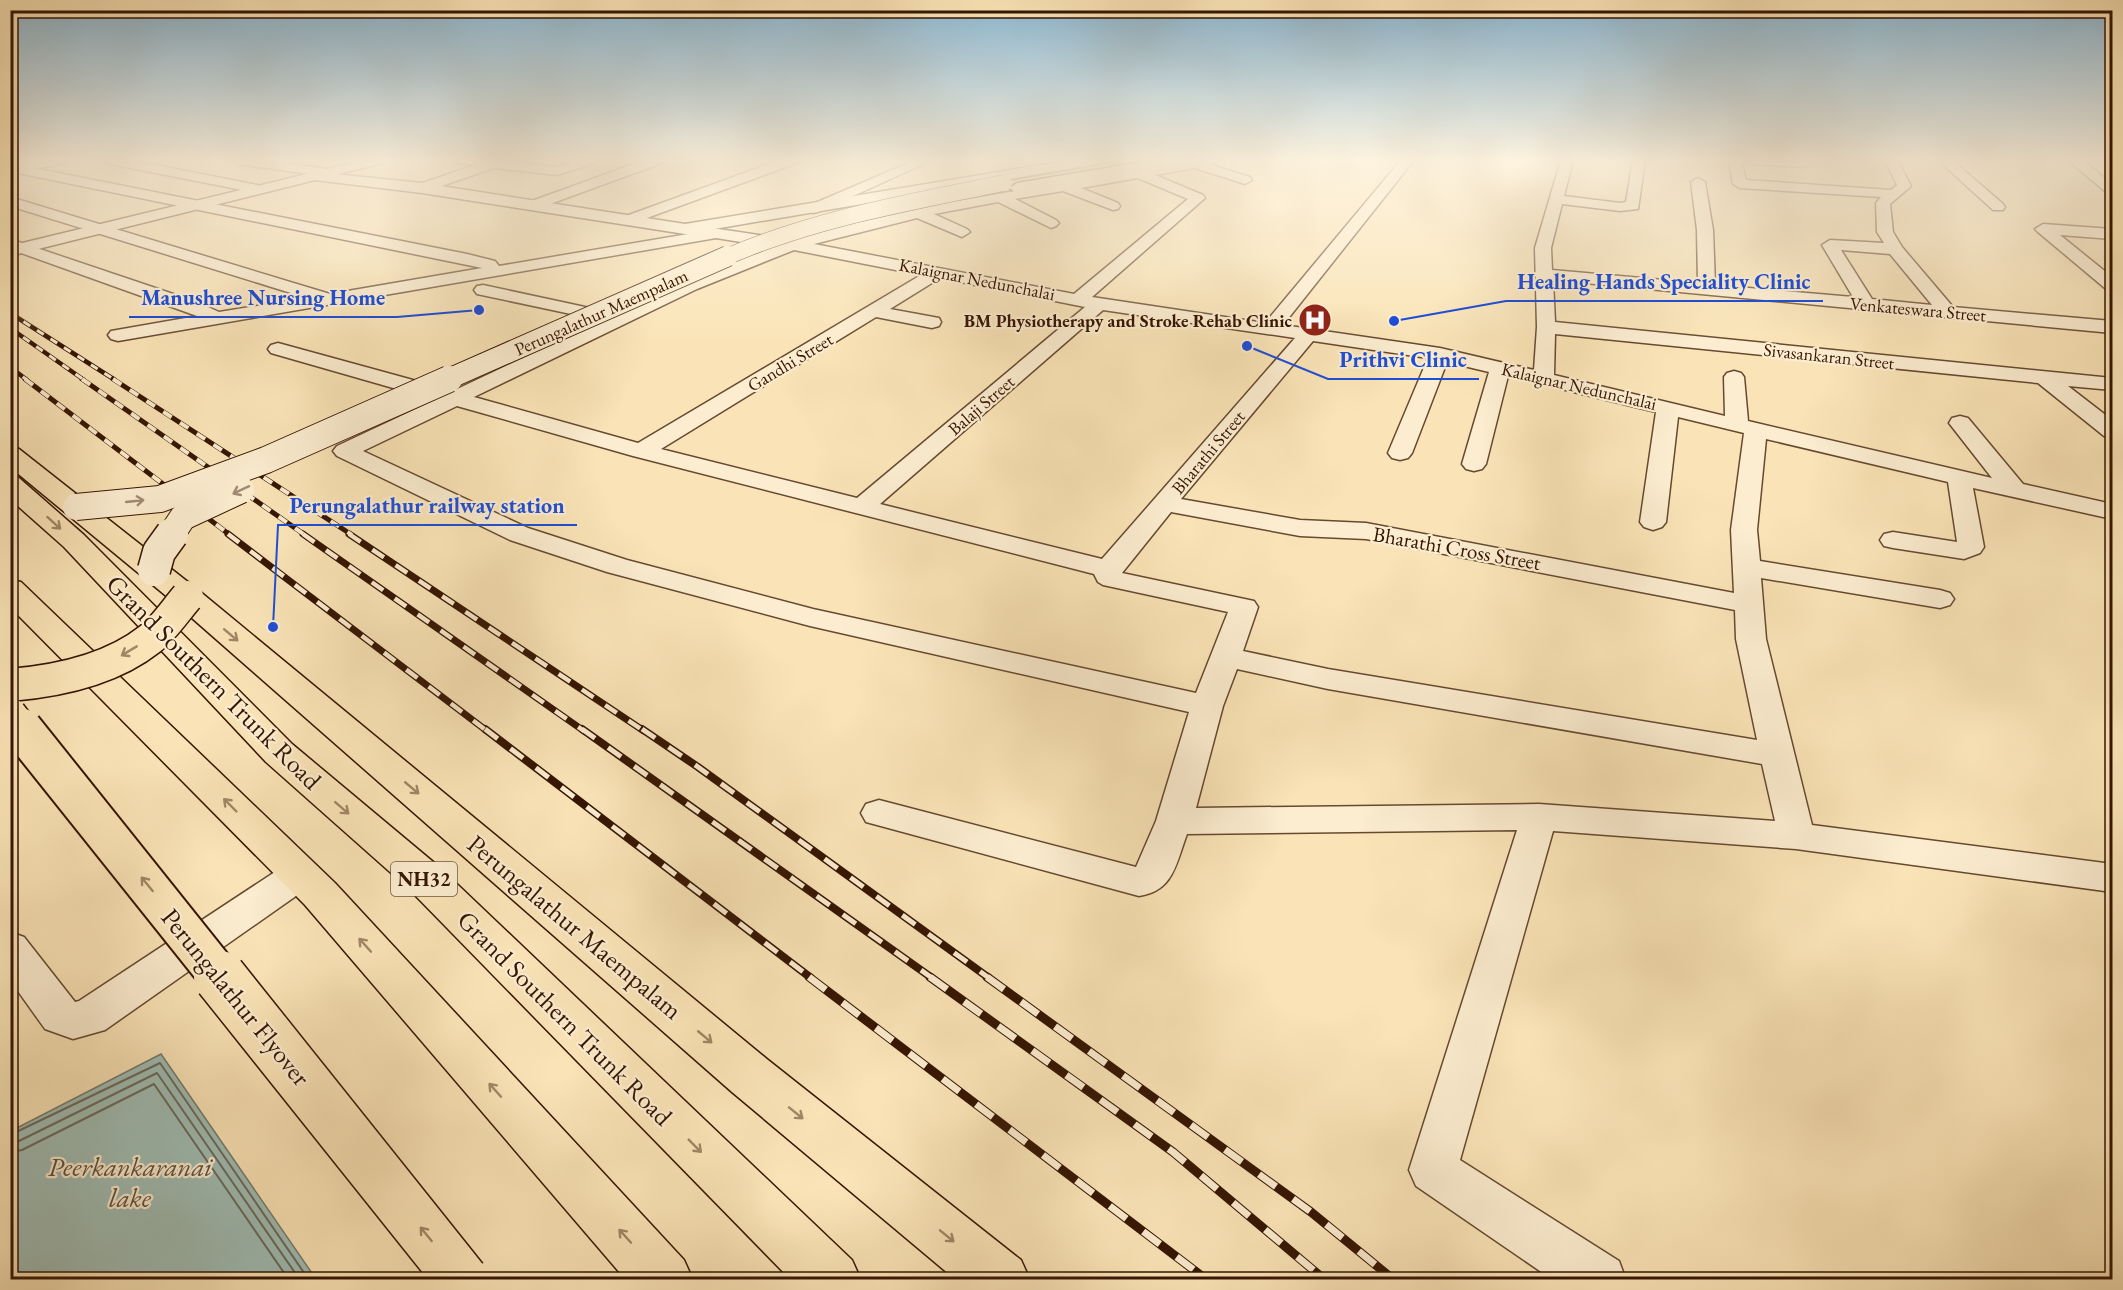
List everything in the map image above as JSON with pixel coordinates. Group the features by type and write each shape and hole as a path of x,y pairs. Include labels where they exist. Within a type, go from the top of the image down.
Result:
{"highway":[{"name":"Perungalathur Maempalam","path":"10,454 187,597 750,1076 1001,1280"},
{"name":"Grand Southern Trunk Road","path":"10,484 74,541 279,753 423,877 832,1280"},
{"path":"14,596 300,874 664,1280"},
{"path":"10,685 46,683 113,662 151,638 187,597"},
{"name":"Perungalathur Flyover","path":"10,714 462,1280"}],"main road":[{"path":"14,248 134,220"},
{"path":"637,220 685,229 741,220"},
{"name":"Perungalathur Maempalam","path":"76,507 160,499 266,460 735,253 788,234 838,220"},
{"name":"Perungalathur Maempalam","path":"154,570 159,552 183,517 750,258 868,220"}],"street":[{"path":"72,220 329,299"},
{"path":"270,220 467,259 489,264 494,271"},
{"path":"891,220 848,229 754,258 651,304 345,452 519,534 616,566 810,617 1207,706"},
{"path":"935,220 962,232"},
{"path":"1047,220 1051,223"},
{"name":"Balaji Street","path":"863,506 1090,301 1175,220"},
{"path":"1270,329 1359,220"},
{"path":"1544,379 1546,327 1543,248 1551,220"},
{"path":"1704,220 1707,290"},
{"path":"1884,220 1885,232 1895,249 1948,312"},
{"name":"Kalaignar Nedunchalai","path":"685,229 794,245 1090,301 1440,354 1959,478 2112,511"},
{"path":"2112,234 2043,229 2112,285"},
{"path":"118,335 714,234"},
{"path":"295,435 759,239"},
{"path":"1866,304 1830,245 1895,249"},
{"path":"14,248 191,306 216,318"},
{"name":"Gandhi Street","path":"641,452 938,272"},
{"name":"Venkateswara Street","path":"1544,274 2112,327"},
{"path":"483,290 585,312"},
{"path":"874,311 932,322"},
{"name":"Sivasankaran Street","path":"1546,327 2112,384"},
{"name":"Bharathi Street","path":"1108,569 1308,335"},
{"path":"278,349 641,452 1108,569 1108,576 1113,579 1244,607 1207,706 1174,821 1152,875 1147,881 1138,883 879,813"},
{"path":"1400,453 1440,354"},
{"path":"1474,464 1500,368"},
{"path":"1734,377 1747,426 1744,530 1751,639 1796,836"},
{"path":"2045,378 2112,431"},
{"path":"1653,522 1668,407"},
{"path":"1960,423 2013,488"},
{"path":"1893,540 1964,551 1971,547 1959,478"},
{"name":"Bharathi Cross Street","path":"1164,503 1300,528 1366,531 1749,604"},
{"path":"1746,567 1940,598"},
{"path":"1226,657 1328,679 1778,755"},
{"path":"1174,821 1539,817 1796,836 2112,878"},
{"path":"1539,817 1433,1170 1600,1280"},
{"path":"10,948 60,1016 73,1021 90,1017 300,874"}],"water":[{"name":"Peerkankaranai lake","path":"161,1054 316,1279 11,1279 11,1131"}],"railway":[{"path":"10,313 115,380"},
{"path":"10,328 84,380"},
{"path":"10,367 27,380"},
{"path":"25,379 230,535"},
{"path":"82,379 305,535"},
{"path":"113,379 352,535"},
{"path":"228,534 487,731"},
{"path":"303,534 584,731"},
{"path":"349,534 644,731"},
{"path":"485,729 811,978"},
{"path":"582,729 932,978"},
{"path":"642,729 989,978"},
{"path":"809,977 1207,1280"},
{"path":"930,977 1173,1152 1325,1280"},
{"path":"987,977 1311,1212 1394,1280"}],"place":[{"name":"Manushree Nursing Home","path":"479,310"},
{"name":"BM Physiotherapy and Stroke Rehab Clinic","path":"1315,320"},
{"name":"Healing Hands Speciality Clinic","path":"1394,321"},
{"name":"Prithvi Clinic","path":"1247,346"},
{"name":"Perungalathur railway station","path":"273,627"}]}
